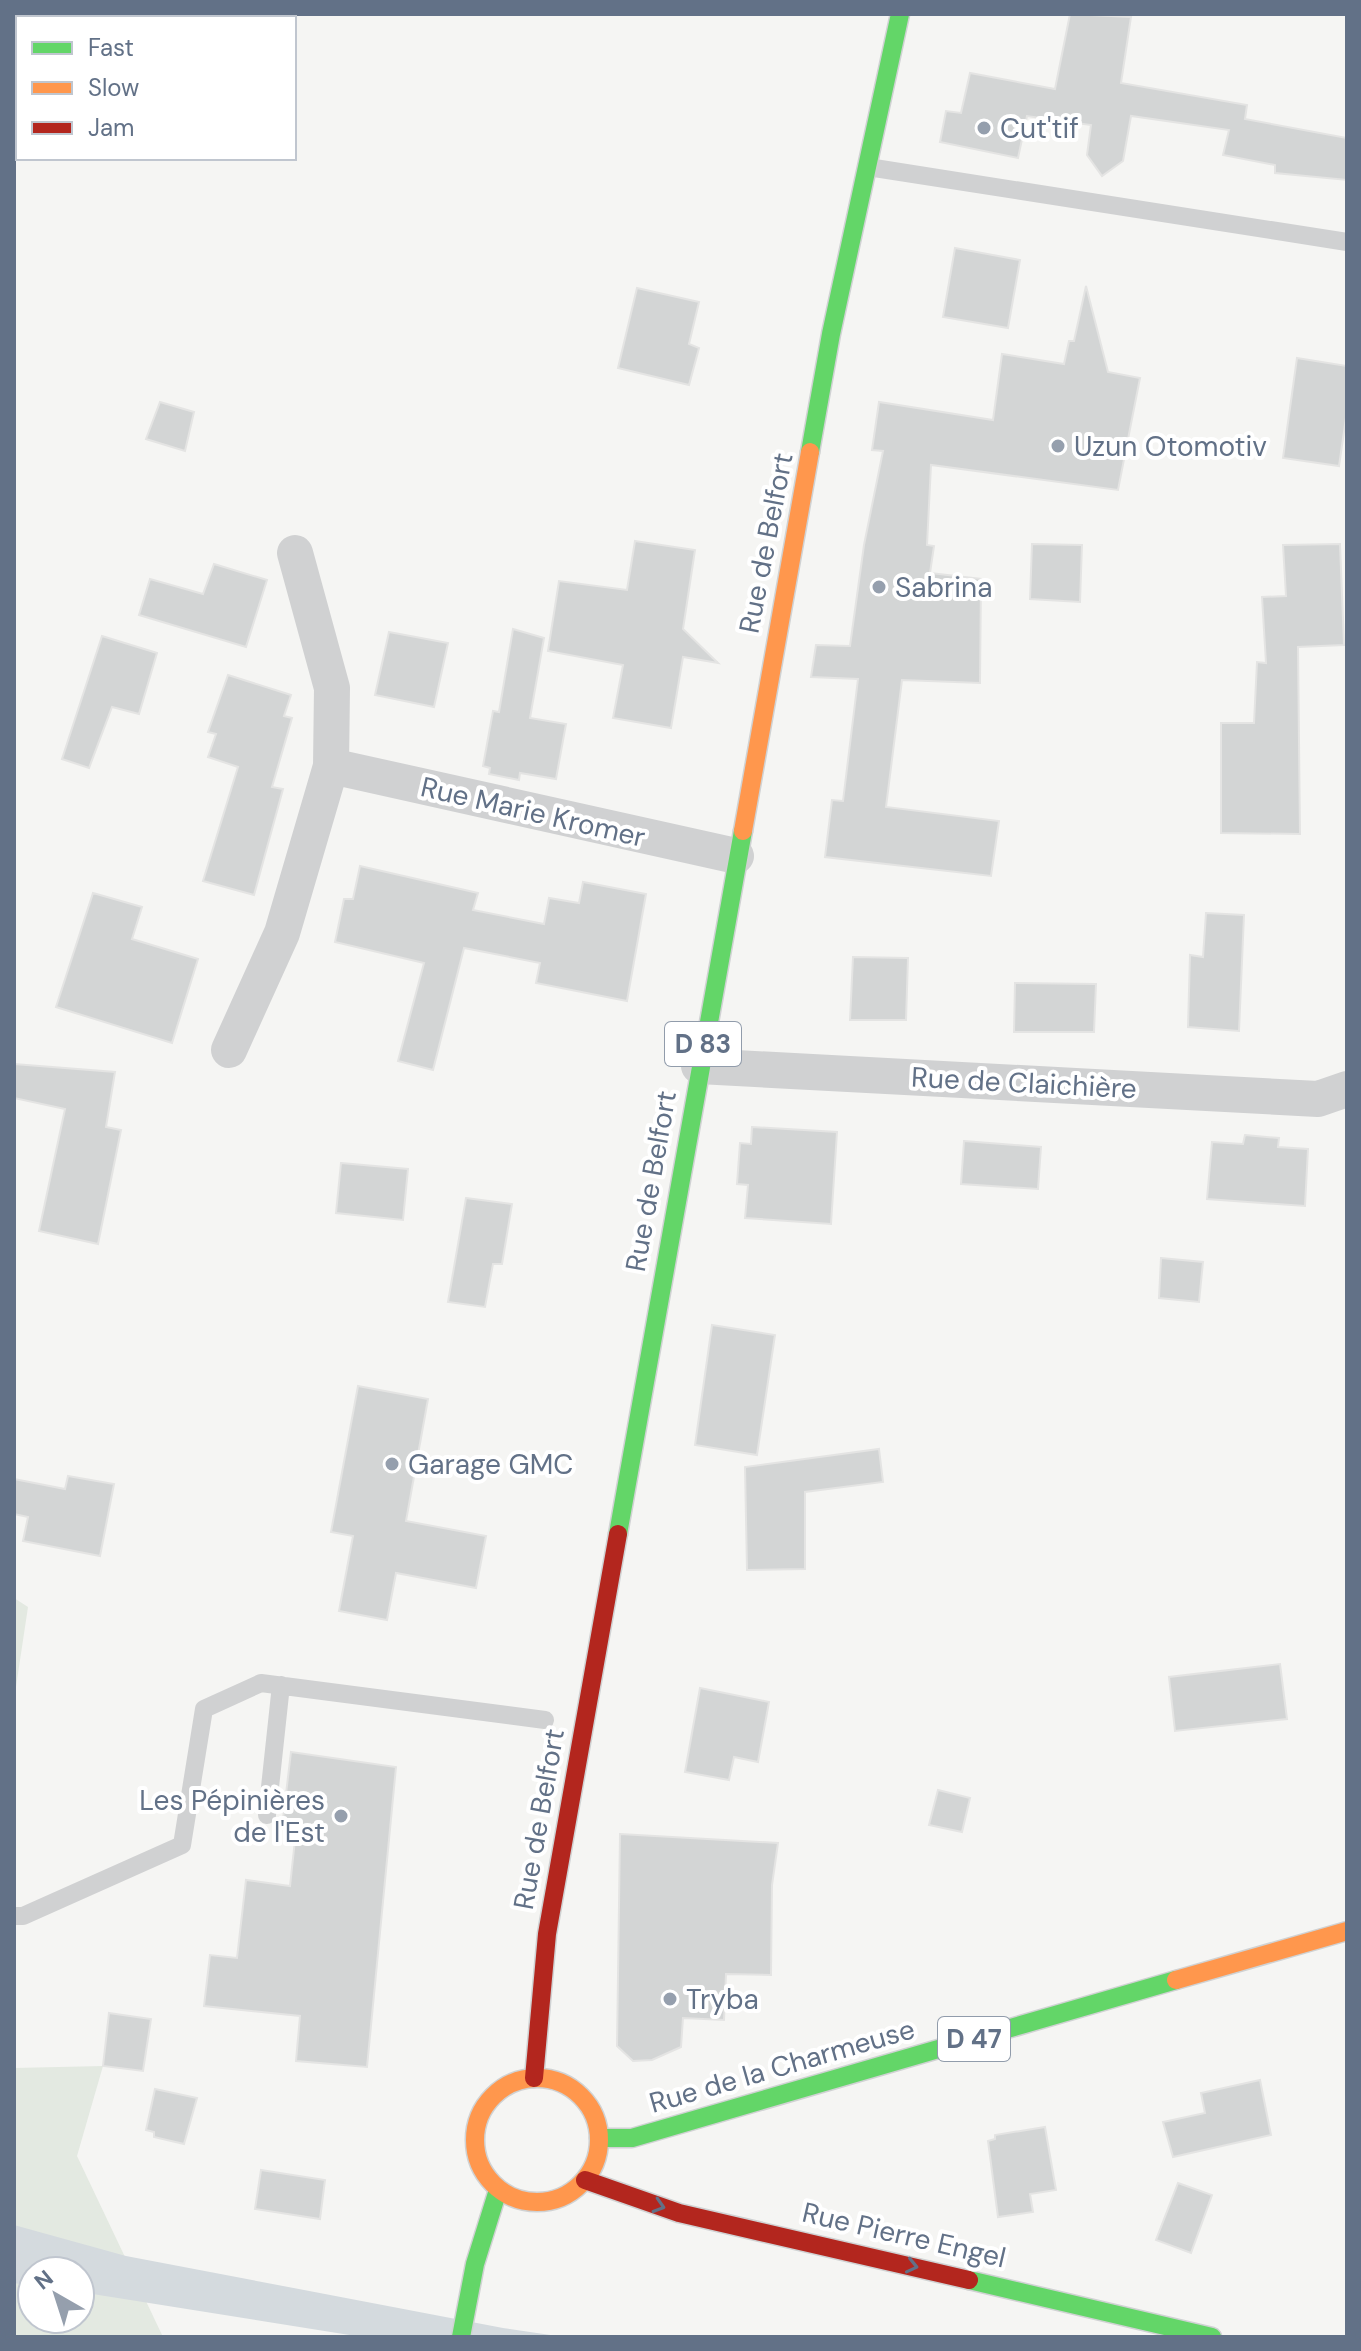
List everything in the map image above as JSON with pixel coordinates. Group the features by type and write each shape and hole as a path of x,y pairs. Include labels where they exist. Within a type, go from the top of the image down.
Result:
{"main road":[{"name":"Rue de Belfort","path":"534,2078 547,1934 736,856 831,334 900,14"},
{"name":"Rue de la Charmeuse","path":"599,2138 647,2134 1347,1931"},
{"path":"534,2078 553,2080 571,2088 586,2102 596,2119 599,2138 598,2153 585,2180 562,2197 534,2203 515,2199 498,2190 484,2174 476,2154 475,2132 481,2111 494,2095 512,2083 534,2078"},
{"name":"Rue Pierre Engel","path":"585,2180 679,2213 1212,2337"},
{"path":"461,2337 475,2271 498,2190"}],"street":[{"path":"229,1050 282,933 331,766 332,688 295,553"},
{"name":"Rue Marie Kromer","path":"331,766 736,856"},
{"name":"Rue de Claichière","path":"699,1066 1318,1099 1347,1089"}],"lane":[{"path":"868,167 1347,242"},
{"path":"14,1916 23,1916 182,1845 204,1709 261,1683 545,1720"},
{"path":"267,1815 281,1685"}],"shaded area":[{"path":"14,1598 28,1607 14,1700"},
{"path":"103,2066 77,2156 163,2337 14,2337 14,2068"},
{"path":"14,2225 126,2256 564,2337 362,2337 96,2295 96,2255 16,2255 14,2283"}],"building":[{"path":"1070,14 1131,17 1121,83 1247,105 1245,119 1347,138 1347,180 1275,173 1275,165 1223,155 1229,130 1131,116 1123,161 1102,176 1087,155 1091,125 1027,116 1018,158 940,142 946,111 961,113 970,73 1055,89"},
{"path":"955,248 1020,260 1008,328 943,317"},
{"path":"1086,286 1108,372 1140,378 1118,490 931,465 927,545 934,546 930,573 981,579 980,683 902,680 886,807 999,821 991,876 825,857 832,800 843,801 858,679 811,677 816,645 850,646 864,545 883,451 872,450 879,402 993,420 1002,354 1064,364 1069,341 1074,341"},
{"path":"637,288 699,302 689,344 699,348 689,385 618,368"},
{"path":"1297,358 1347,366 1347,411 1339,466 1283,458"},
{"path":"160,402 194,412 185,451 146,439"},
{"path":"635,541 695,550 683,629 718,663 683,657 671,728 613,718 623,665 548,651 559,581 627,590"},
{"path":"1032,544 1082,545 1080,602 1030,599"},
{"path":"1340,544 1344,645 1298,647 1300,834 1221,833 1221,723 1254,723 1257,662 1266,663 1262,597 1286,596 1283,545"},
{"path":"214,564 267,580 246,647 139,615 150,579 203,594"},
{"path":"513,629 544,638 530,718 566,724 556,779 520,773 519,780 489,774 490,768 483,766 493,711 499,712"},
{"path":"389,632 448,643 434,707 375,695"},
{"path":"102,636 157,653 139,714 112,707 89,768 62,759"},
{"path":"228,675 291,695 284,716 292,718 272,787 283,789 254,895 203,881 238,767 208,757 216,734 208,732"},
{"path":"360,866 478,893 473,910 544,924 549,898 579,903 583,882 646,894 627,1001 536,983 540,963 464,948 433,1070 398,1061 424,963 335,942 344,899 353,899"},
{"path":"93,893 142,907 132,939 198,959 172,1043 56,1007"},
{"path":"1206,913 1244,915 1239,1031 1188,1027 1190,955 1203,957"},
{"path":"853,957 908,958 906,1020 850,1020"},
{"path":"1015,983 1096,984 1094,1032 1014,1032"},
{"path":"14,1064 115,1072 106,1127 121,1130 98,1244 39,1231 65,1109 14,1098"},
{"path":"752,1127 837,1132 831,1224 745,1218 748,1185 737,1184 740,1143 751,1144"},
{"path":"1245,1135 1279,1138 1278,1147 1308,1149 1305,1206 1207,1199 1212,1142 1243,1144"},
{"path":"964,1141 1041,1147 1038,1189 961,1184"},
{"path":"341,1163 408,1169 403,1220 336,1213"},
{"path":"466,1198 512,1204 502,1264 493,1264 485,1307 448,1302"},
{"path":"1161,1258 1203,1262 1199,1302 1159,1298"},
{"path":"712,1325 775,1335 757,1455 695,1445"},
{"path":"358,1386 428,1399 406,1521 486,1536 476,1588 396,1573 387,1620 339,1611 353,1536 331,1532"},
{"path":"879,1449 883,1482 805,1492 805,1569 747,1570 745,1467"},
{"path":"68,1476 114,1484 100,1556 23,1541 28,1517 14,1514 14,1479 65,1489"},
{"path":"1280,1664 1287,1719 1175,1731 1169,1677"},
{"path":"700,1688 769,1702 758,1762 734,1757 729,1780 685,1772"},
{"path":"291,1752 396,1767 367,2067 296,2061 300,2016 204,2006 210,1955 237,1958 246,1880 290,1886 297,1821 283,1819"},
{"path":"938,1790 970,1798 962,1832 929,1825"},
{"path":"620,1834 778,1843 772,1885 771,1975 726,1974 724,2020 683,2018 681,2047 652,2060 633,2061 617,2046"},
{"path":"109,2013 151,2019 143,2071 103,2066"},
{"path":"1260,2080 1271,2135 1173,2157 1163,2122 1205,2113 1201,2093"},
{"path":"155,2089 197,2098 184,2144 154,2137 154,2132 146,2130"},
{"path":"1045,2127 1056,2190 1030,2194 1033,2212 998,2217 988,2141 995,2139 995,2135"},
{"path":"261,2170 325,2180 320,2219 255,2209"},
{"path":"1178,2183 1212,2195 1191,2253 1156,2240"}],"traffic: fast":[{"path":"810,452 831,334 900,14"},
{"path":"618,1534 743,831"},
{"path":"599,2138 632,2138 1176,1980"},
{"path":"461,2337 475,2264 498,2190"},
{"path":"969,2280 1212,2337"}],"traffic: slow":[{"path":"743,831 810,452"},
{"path":"1176,1980 1347,1931"},
{"path":"537,2078 561,2083 581,2096 594,2116 599,2140 594,2164 581,2184 561,2197 537,2202 513,2197 493,2184 480,2164 475,2140 480,2116 493,2096 513,2083 537,2078"}],"traffic: jam":[{"path":"534,2078 547,1934 618,1534"},
{"path":"585,2180 679,2213 969,2280"}],"place":[{"name":"Cut'tif","path":"984,128"},
{"name":"Uzun Otomotiv","path":"1058,446"},
{"name":"Sabrina","path":"879,587"},
{"name":"Garage GMC","path":"392,1464"},
{"name":"Les Pépinières de l'Est","path":"341,1816"},
{"name":"Tryba","path":"670,1999"}]}
